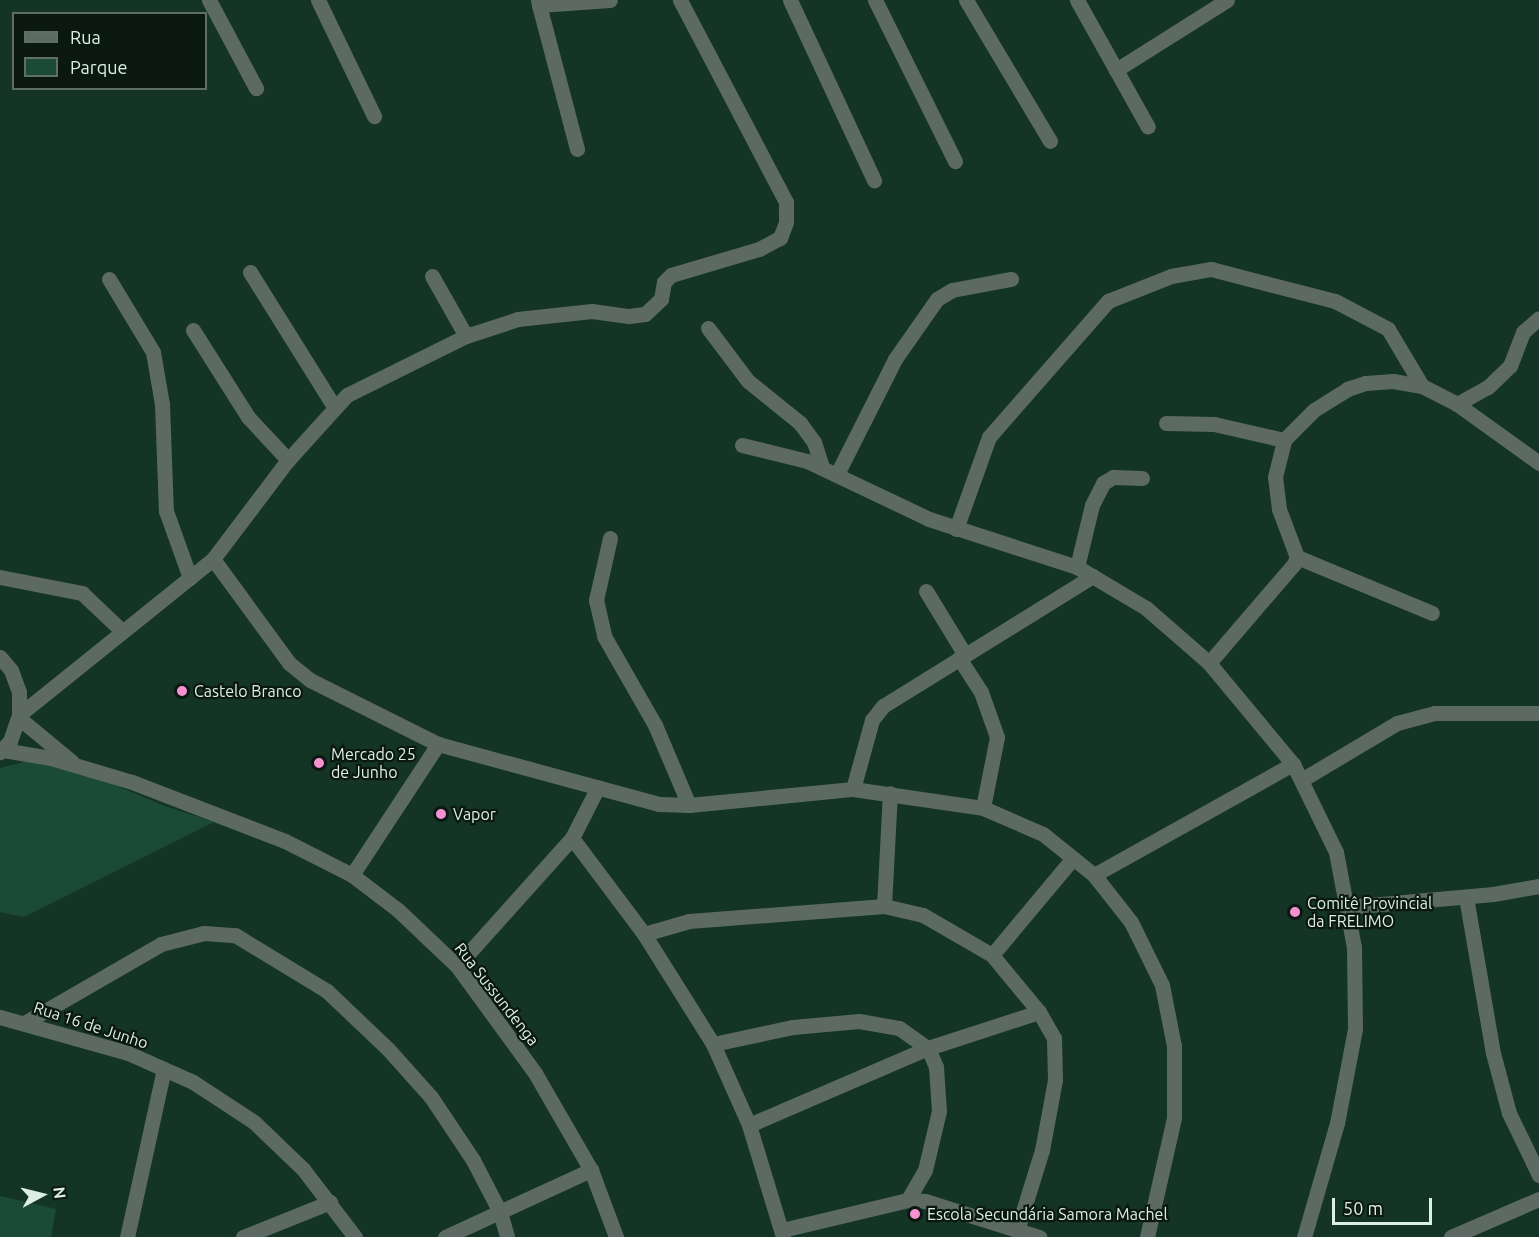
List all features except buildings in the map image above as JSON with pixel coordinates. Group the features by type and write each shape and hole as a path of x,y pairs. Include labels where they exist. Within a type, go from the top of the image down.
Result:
{"street":[{"path":"209,0 256,88"},
{"path":"318,0 374,116"},
{"path":"577,149 539,3 610,0"},
{"path":"1,751 19,716 213,559 241,527 288,460 347,395 466,336 518,319 547,315 645,314 661,299 664,282 671,275 759,249 780,238 786,222 786,202 680,0"},
{"path":"790,0 874,180"},
{"path":"875,0 955,161"},
{"path":"966,0 1050,141"},
{"path":"1077,0 1148,127"},
{"path":"1116,70 1227,0"},
{"path":"956,529 989,437 1108,301 1171,276 1210,268 1344,305 1389,329 1422,386"},
{"path":"250,272 335,408"},
{"path":"432,276 466,336"},
{"path":"109,279 153,352 162,404 166,511 190,578"},
{"path":"837,474 895,359 937,299 952,290 1011,279"},
{"path":"1457,404 1488,387 1510,366 1523,332 1539,318"},
{"path":"708,328 748,381 800,423 814,442 822,467"},
{"path":"193,330 248,417 288,460"},
{"path":"1432,613 1297,557 1279,509 1275,477 1284,440 1314,410 1356,386 1394,381 1422,386 1457,404 1539,463"},
{"path":"1166,423 1214,424 1284,440"},
{"path":"742,445 822,467 956,529 1077,567 1093,576 1146,608 1209,663 1293,764 1303,779 1336,852 1354,947 1355,1029 1337,1123 1309,1236"},
{"path":"1077,567 1092,505 1103,483 1113,477 1142,478"},
{"path":"610,538 596,600 604,636 655,725 689,805"},
{"path":"1209,663 1297,557"},
{"path":"213,559 289,663 310,680 438,744 658,804 689,805 853,789 983,808 1043,834 1094,875 1131,922 1162,985 1174,1046 1174,1118 1147,1237"},
{"path":"853,789 872,720 883,706 1093,576"},
{"path":"0,577 82,593 122,631"},
{"path":"926,591 981,692 997,737 983,808"},
{"path":"0,657 11,670 19,692 19,716"},
{"path":"1303,779 1397,723 1435,713 1539,713"},
{"name":"Rua Sussundenga","path":"19,716 75,764"},
{"path":"352,875 438,744"},
{"name":"Rua Sussundenga","path":"1,751 75,764 274,837 352,875 398,910 457,966 535,1073 591,1170 616,1237"},
{"path":"1094,875 1293,764"},
{"path":"457,966 572,838 598,787"},
{"path":"884,906 890,793"},
{"path":"572,838 644,934 713,1044 749,1125 783,1234 908,1200 925,1201 1017,1232 1039,1237"},
{"path":"992,955 1073,858"},
{"path":"1348,907 1466,897 1539,886"},
{"path":"1466,897 1493,1053 1509,1113 1539,1175"},
{"path":"644,934 689,921 884,906 923,915 992,955 1039,1012 1054,1038 1055,1080 1042,1150 1017,1232"},
{"path":"26,1022 162,944 204,933 235,935 327,991 388,1048 431,1097 473,1160 500,1212 507,1237"},
{"path":"749,1125 928,1048 1039,1012"},
{"name":"Rua 16 de Junho","path":"0,1017 26,1022 128,1053 194,1082 254,1122 303,1169 355,1237"},
{"path":"713,1044 793,1027 859,1021 899,1028 928,1048 936,1067 939,1112 925,1170 908,1200"},
{"path":"127,1237 164,1068"},
{"path":"445,1237 591,1170"},
{"path":"1451,1237 1539,1199"},
{"path":"243,1237 330,1202"}],"green space":[{"path":"40,758 59,761 162,805 214,822 24,917 0,912 0,768"},
{"path":"0,1196 56,1209 51,1237 0,1237"}],"place":[{"name":"Castelo Branco","path":"182,691"},
{"name":"Mercado 25 de Junho","path":"319,763"},
{"name":"Vapor","path":"441,814"},
{"name":"Comitê Provincial da FRELIMO","path":"1295,912"},
{"name":"Escola Secundária Samora Machel","path":"915,1214"}]}
